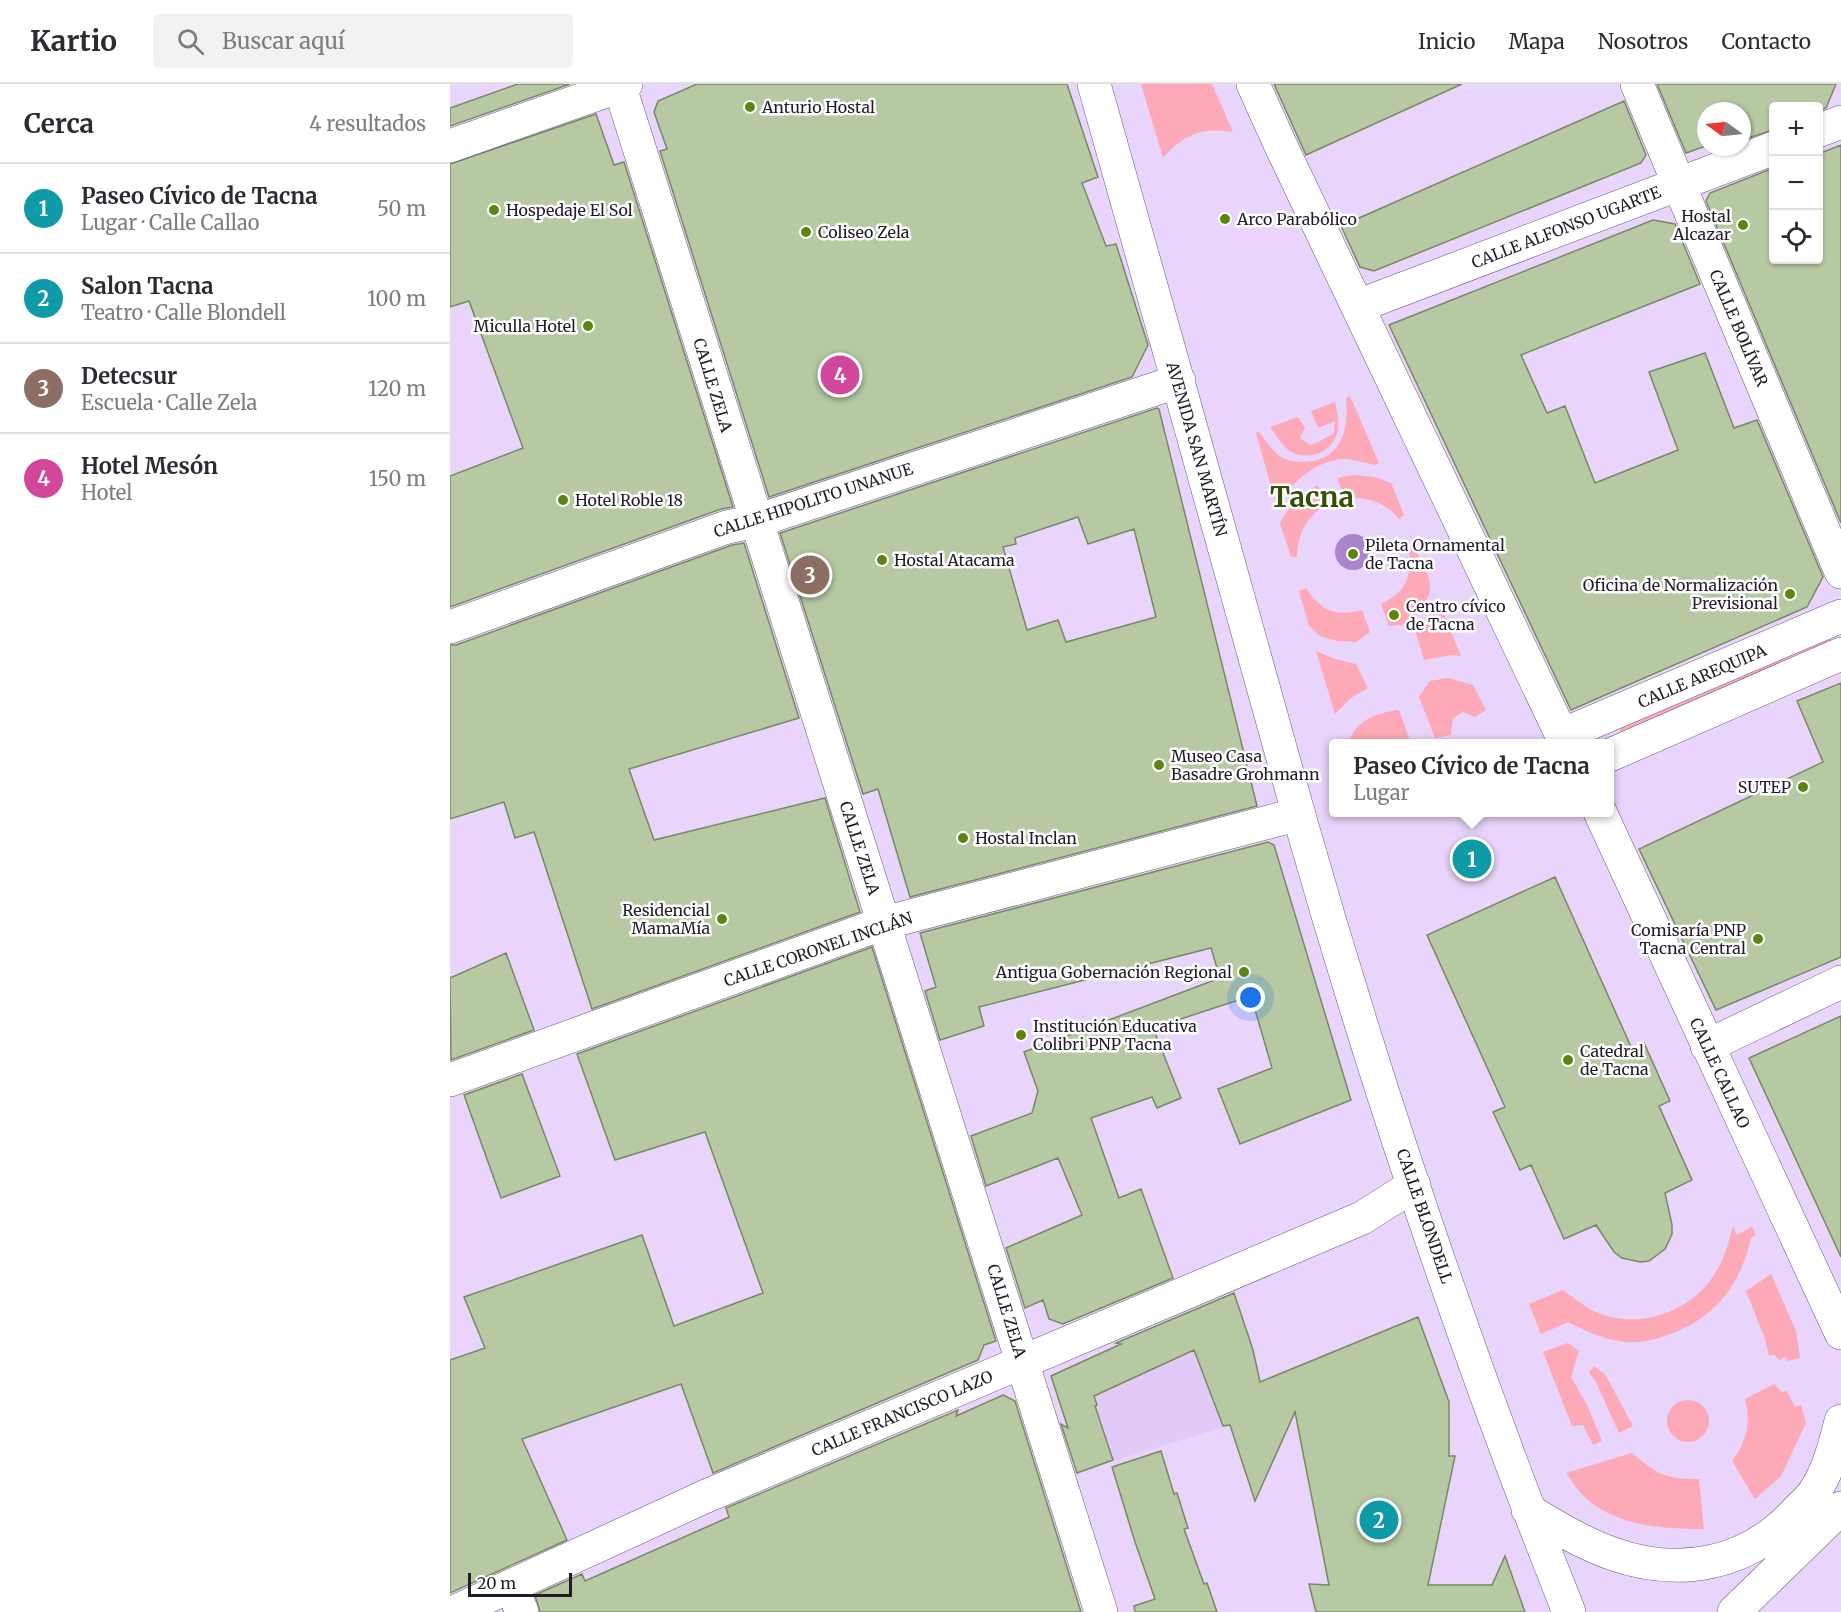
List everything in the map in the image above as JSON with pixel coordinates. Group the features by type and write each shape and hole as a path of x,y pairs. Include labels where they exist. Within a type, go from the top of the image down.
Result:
{"street":[{"name":"AVENIDA SAN MARTÍN","path":"1094,84 1299,814"},
{"path":"1253,84 1564,739"},
{"name":"CALLE BOLÍVAR","path":"1637,84 1841,572"},
{"path":"450,146 622,85"},
{"name":"CALLE ZELA","path":"622,85 756,521 1101,1612"},
{"path":"1823,129 1841,122"},
{"name":"CALLE ALFONSO UGARTE","path":"1358,306 1769,150"},
{"name":"CALLE HIPOLITO UNANUE","path":"450,627 727,526 756,521 1179,381"},
{"name":"CALLE AREQUIPA","path":"1564,739 1841,616"},
{"path":"1614,753 1841,654"},
{"name":"CALLE CORONEL INCLÁN","path":"450,1080 884,922 1299,814"},
{"name":"CALLE BLONDELL","path":"1299,814 1414,1185 1528,1510 1569,1612"},
{"name":"CALLE CALLAO","path":"1602,817 1841,1333"},
{"path":"1707,1046 1841,982"},
{"name":"CALLE FRANCISCO LAZO","path":"454,1612 517,1599 704,1497 1362,1218 1414,1185"},
{"path":"1528,1510 1576,1539 1615,1555 1651,1563 1690,1566 1720,1561 1751,1547 1783,1526 1813,1494 1832,1453 1841,1421"},
{"path":"1734,1612 1841,1508"}],"shaded area":[{"path":"1141,84 1212,84 1233,132 1212,131 1194,134 1178,143 1163,158"},
{"path":"1350,396 1379,463 1375,465 1347,459 1326,463 1298,480 1276,504 1256,433 1259,432 1274,452 1289,460 1300,462 1327,456 1335,450 1344,432 1346,398"},
{"path":"1335,402 1337,434 1329,447 1316,454 1301,455 1287,449 1270,427 1298,417 1305,428 1300,438 1310,445 1316,443 1334,434 1335,421 1318,428 1311,411"},
{"path":"1353,475 1375,477 1391,483 1404,515 1399,519 1388,508 1375,501 1345,498 1337,478"},
{"path":"1318,485 1325,505 1304,527 1297,549 1297,557 1291,557 1280,523 1296,501"},
{"name":"Pileta Ornamental de Tacna","path":"1353,534 1366,539 1371,552 1366,565 1353,570 1340,565 1335,552 1340,539"},
{"path":"1415,548 1429,580 1429,595 1407,624 1389,626 1381,604 1402,589 1408,576 1409,549"},
{"path":"1306,588 1317,602 1329,610 1344,613 1362,610 1370,632 1356,642 1337,641 1320,636 1309,626 1299,591"},
{"path":"1437,598 1461,656 1452,655 1424,660 1416,633 1428,617"},
{"path":"1828,635 1833,646 1622,735 1618,725"},
{"path":"1316,651 1356,664 1368,688 1351,698 1335,714"},
{"path":"1448,678 1473,685 1486,710 1475,717 1463,712 1453,718 1451,735 1435,738 1419,697 1430,681"},
{"path":"1399,710 1410,739 1350,739 1362,723 1382,713"},
{"path":"1733,1226 1737,1235 1752,1227 1756,1235 1751,1238 1740,1272 1732,1286 1710,1311 1697,1321 1665,1336 1637,1342 1606,1338 1568,1322 1541,1334 1529,1304 1563,1290 1581,1304 1601,1314 1617,1318 1651,1317 1667,1313 1682,1305 1708,1284 1725,1254"},
{"path":"1771,1274 1796,1331 1800,1358 1788,1361 1785,1357 1779,1360 1775,1355 1769,1355 1746,1291"},
{"path":"1234,1293 1250,1338 1260,1382 1230,1425 1081,1471 1051,1376"},
{"path":"1568,1343 1579,1351 1571,1377 1587,1405 1602,1441 1593,1445 1583,1425 1572,1426 1543,1352"},
{"path":"1594,1366 1605,1374 1633,1426 1619,1433 1595,1380 1589,1373"},
{"path":"1774,1384 1782,1392 1787,1391 1795,1407 1801,1405 1806,1423 1781,1476 1755,1499 1732,1461 1746,1432 1748,1416 1745,1399"},
{"path":"1688,1400 1703,1406 1709,1421 1703,1436 1688,1442 1673,1436 1667,1421 1673,1406"},
{"path":"1632,1453 1662,1474 1678,1478 1699,1479 1704,1529 1654,1526 1621,1519 1592,1503 1578,1490 1566,1473"}],"building":[{"path":"518,84 570,84 450,126 450,108"},
{"path":"697,84 1067,84 1098,177 1082,183 1106,246 1116,244 1148,345 1132,377 769,497 660,151 667,149 654,112 658,101"},
{"path":"1274,84 1462,84 1306,155"},
{"path":"1657,84 1836,84 1826,108 1823,109 1823,102 1769,102 1769,131 1751,137 1751,102 1697,102 1697,149 1686,153"},
{"path":"1624,101 1646,155 1641,163 1374,271 1360,267 1341,226"},
{"path":"596,114 614,165 624,162 733,507 721,509 450,607 450,476 523,448 469,301 450,307 450,164"},
{"path":"1841,145 1841,523 1706,201 1710,193 1769,170 1769,264 1823,264 1823,152"},
{"path":"1653,220 1675,224 1700,284 1521,355 1547,413 1565,406 1595,483 1678,450 1649,372 1705,353 1734,428 1757,420 1823,577 1807,607 1571,710 1389,325"},
{"path":"1159,409 1257,806 910,897 878,789 863,794 780,533","holes":["1078,517 1088,544 1134,529 1156,617 1066,642 1058,620 1027,630 1003,547 1016,544 1015,538"]},
{"path":"744,543 799,718 629,769 654,840 825,798 860,912 592,1009 534,832 515,838 504,802 450,819 450,645 456,645 732,545"},
{"path":"1841,683 1841,957 1716,1010 1639,849 1823,762 1797,701"},
{"path":"1268,842 1274,845 1351,1100 1240,1144 1218,1089 1272,1068 1251,996 1153,1028 1181,1098 1157,1108 1152,1097 1091,1118 1119,1198 1141,1189 1173,1278 1063,1324 1049,1319 1043,1300 1025,1308 1006,1248 1082,1215 1058,1158 986,1186 971,1136 1032,1113 1038,1091 1024,1052 1220,978 1211,948 979,1007 984,1026 940,1040 925,991 936,987 920,933"},
{"name":"Catedral de Tacna","path":"1555,877 1632,1049 1644,1043 1670,1101 1659,1106 1692,1180 1665,1193 1672,1234 1665,1249 1649,1261 1640,1262 1622,1258 1614,1252 1596,1225 1564,1239 1531,1165 1520,1170 1493,1112 1505,1107 1427,935"},
{"path":"872,947 996,1341 984,1345 978,1360 713,1473 681,1384 522,1439 567,1540 450,1593 450,1360 485,1348 464,1297 642,1235 674,1326 763,1293 705,1132 615,1160 577,1054"},
{"path":"506,953 534,1030 451,1060 450,978"},
{"path":"1841,1016 1841,1257 1749,1058"},
{"path":"522,1074 560,1176 501,1198 464,1095"},
{"path":"1234,1293 1253,1350 1260,1382 1418,1317 1449,1402 1449,1456 1455,1456 1428,1585 1492,1585 1505,1556 1525,1612 1316,1612 1309,1584 1329,1585 1295,1412 1255,1501 1230,1425 1223,1426 1194,1350 1094,1396 1097,1405 1095,1406 1113,1460 1077,1473 1061,1424 1068,1428 1051,1376 1121,1344 1116,1343"},
{"path":"1003,1395 1015,1401 1081,1612 540,1612 535,1595 582,1574 585,1581 729,1517 726,1508 958,1410 956,1416"},
{"path":"1161,1451 1174,1494 1177,1493 1188,1528 1184,1529 1217,1612 1135,1612 1134,1606 1155,1599 1112,1467"}],"place":[{"name":"Anturio Hostal","path":"750,107"},
{"name":"Hospedaje El Sol","path":"494,210"},
{"name":"Arco Parabólico","path":"1225,219"},
{"name":"Hostal Alcazar","path":"1743,225"},
{"name":"Coliseo Zela","path":"806,232"},
{"name":"Miculla Hotel","path":"588,326"},
{"name":"Hotel Mesón","path":"840,375"},
{"name":"Hotel Roble 18","path":"563,500"},
{"name":"Pileta Ornamental de Tacna","path":"1353,554"},
{"name":"Hostal Atacama","path":"882,560"},
{"name":"Detecsur","path":"810,575"},
{"name":"Oficina de Normalización Previsional","path":"1790,594"},
{"name":"Centro cívico de Tacna","path":"1394,615"},
{"name":"Museo Casa Basadre Grohmann","path":"1159,765"},
{"name":"SUTEP","path":"1803,787"},
{"name":"Hostal Inclan","path":"963,838"},
{"name":"Paseo Cívico de Tacna","path":"1472,859"},
{"name":"Residencial MamaMía","path":"722,919"},
{"name":"Comisaría PNP Tacna Central","path":"1758,939"},
{"name":"Antigua Gobernación Regional","path":"1244,972"},
{"name":"Institución Educativa Colibri PNP Tacna","path":"1021,1035"},
{"name":"Catedral de Tacna","path":"1568,1060"},
{"name":"Salon Tacna","path":"1379,1520"}],"district":[{"name":"Tacna","path":"1312,497"}]}
